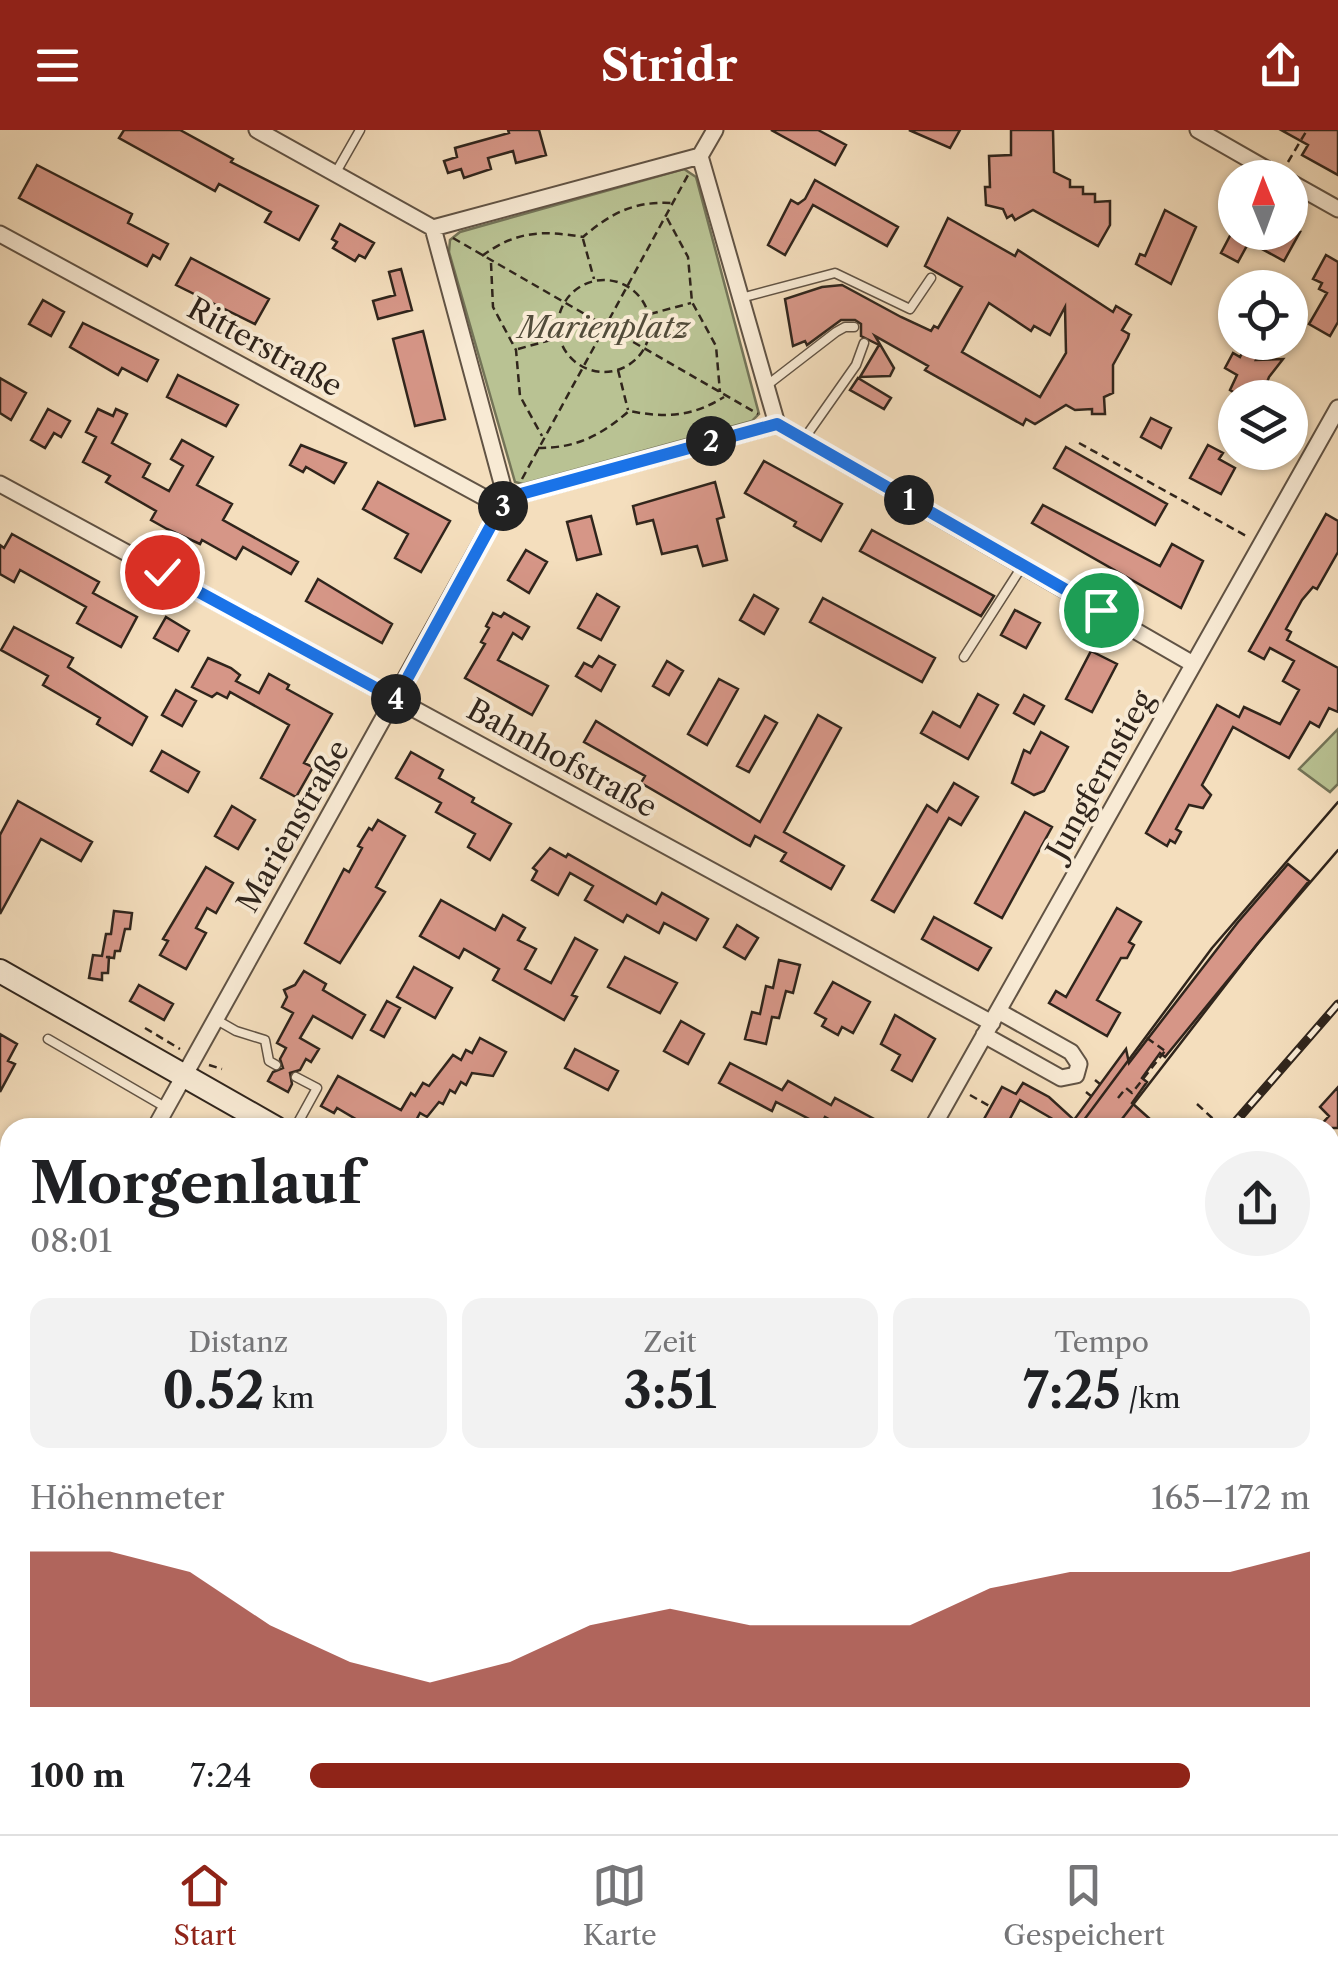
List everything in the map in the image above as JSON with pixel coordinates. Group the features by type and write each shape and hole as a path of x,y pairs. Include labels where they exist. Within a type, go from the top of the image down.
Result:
{"main road":[{"path":"0,971 259,1118"}],"street":[{"path":"257,130 433,228 700,156 715,130"},
{"path":"1198,130 1263,160"},
{"path":"700,156 777,424"},
{"path":"1308,192 1338,208"},
{"path":"433,228 506,498 777,424 1193,664"},
{"name":"Ritterstraße","path":"0,234 489,500 506,498"},
{"name":"Jungfernstieg","path":"938,1118 1338,408"},
{"name":"Bahnhofstraße","path":"0,484 991,1023"},
{"name":"Marienstraße","path":"160,1118 506,498"},
{"path":"991,1023 1071,1052 1079,1070 1072,1078 1061,1078 991,1023"}],"lane":[{"path":"335,174 360,130"},
{"path":"741,298 835,273 910,309 931,278"},
{"path":"766,386 836,332 845,326 854,327"},
{"path":"804,439 856,365 864,343"},
{"path":"964,658 1022,565"},
{"path":"215,1020 265,1040 269,1062 276,1065"},
{"path":"48,1039 166,1108"},
{"path":"296,1077 317,1088 300,1118"}],"path":[{"path":"1290,160 1307,130"},
{"path":"522,474 688,177"},
{"path":"481,257 507,238 532,232 582,238 606,218 630,206 674,203"},
{"path":"666,217 688,257 692,302 716,346 720,393"},
{"path":"452,237 491,263 759,414"},
{"path":"582,238 594,281"},
{"path":"491,263 492,308 516,350 520,396 543,437"},
{"path":"594,281 627,286 637,293 649,314 649,338 644,349 618,370 594,371 582,366 572,359 560,338 565,303 572,293 594,281"},
{"path":"649,314 692,302"},
{"path":"516,350 560,338"},
{"path":"618,370 629,411"},
{"path":"537,448 562,448 588,441 629,411 658,417 685,416 726,396"},
{"path":"1079,443 1250,537"},
{"path":"145,1028 176,1047"},
{"path":"1118,1098 1126,1088 1132,1093 1166,1052 1147,1038"},
{"path":"211,1066 222,1069"},
{"path":"1095,1080 1100,1084"},
{"path":"1086,1092 1091,1096"},
{"path":"969,1094 991,1107"},
{"path":"1196,1112 1198,1106 1212,1118"}],"green space":[{"name":"Marienplatz","path":"684,169 696,177 759,414 752,421 523,484 515,482 449,252 450,240 460,232"},
{"path":"1338,729 1338,784 1330,792 1299,769"}],"building":[{"path":"124,130 180,130 233,159 231,162 318,206 299,240 265,222 271,212 219,184 215,191 119,138"},
{"path":"508,130 539,130 546,155 516,163 513,151 488,158 491,169 464,178 461,169 448,173 444,161 457,157 455,148 509,133"},
{"path":"771,130 818,130 846,145 835,165"},
{"path":"909,130 960,130 950,148"},
{"path":"1011,130 1053,130 1054,172 1070,180 1070,187 1083,187 1083,194 1095,194 1095,202 1110,201 1110,225 1098,246 1033,210 1015,220 1012,215 1007,218 1003,209 986,205 989,156 1011,155"},
{"path":"1281,130 1338,130 1338,175 1302,155 1308,145"},
{"path":"37,165 132,214 128,223 168,244 160,259 153,255 147,266 19,198"},
{"path":"815,180 898,227 887,246 813,205 785,255 768,245 791,200 798,204 805,199"},
{"path":"1165,210 1196,227 1171,284 1136,264 1140,254 1145,256"},
{"path":"948,218 1015,256 1018,250 1113,312 1116,306 1131,315 1122,330 1129,334 1128,338 1113,365 1113,393 1104,397 1105,414 1066,405 1035,424 1026,419 1023,425 925,370 928,366 875,336 894,368 890,376 860,377 879,345 861,336 861,324 855,320 841,320 807,345 805,341 793,346 785,299 822,287 842,285 931,331 934,326 938,328 962,287 925,266","holes":["989,303 1031,331 1034,326 1050,335 1065,307 1066,353 1040,397 962,352"]},
{"path":"340,224 374,243 365,258 359,255 355,261 333,248 337,242 332,239"},
{"path":"1223,250 1245,250 1238,262 1221,253"},
{"path":"1264,250 1290,250 1284,261"},
{"path":"1326,255 1338,262 1338,322 1330,336 1309,324 1327,293 1319,289 1322,283 1313,279"},
{"path":"191,258 269,299 255,324 176,285"},
{"path":"401,269 412,310 378,319 373,301 395,295 389,272"},
{"path":"43,300 64,312 51,336 29,324"},
{"path":"83,323 158,360 147,381 122,368 118,375 70,347"},
{"path":"423,331 445,419 415,426 393,339"},
{"path":"1229,360 1282,360 1268,380 1235,380 1237,375 1225,368"},
{"path":"178,375 238,405 226,426 167,397"},
{"path":"0,378 26,393 11,420 0,413"},
{"path":"858,378 891,398 884,409 850,390"},
{"path":"48,409 70,421 61,437 54,433 45,448 31,440"},
{"path":"98,409 113,416 116,409 127,414 112,443 150,464 143,477 169,491 183,466 171,459 182,440 213,457 197,485 232,504 223,520 298,562 291,574 243,547 236,559 202,540 200,544 167,529 151,520 156,511 106,482 110,476 83,462 96,437 86,432"},
{"path":"1151,418 1171,428 1161,448 1141,437"},
{"path":"301,445 346,463 334,483 306,467 303,472 290,465"},
{"path":"1208,445 1218,450 1218,470 1234,470 1221,494 1190,478"},
{"path":"1066,447 1167,504 1155,525 1054,468"},
{"path":"764,461 842,504 821,541 745,493"},
{"path":"378,482 450,521 421,572 395,558 408,534 363,509"},
{"path":"715,482 724,517 717,519 727,560 703,566 697,546 662,554 653,520 637,524 633,506"},
{"path":"1043,505 1160,566 1172,544 1203,561 1181,608 1032,523"},
{"path":"1326,514 1338,521 1338,552 1317,589 1313,587 1302,600 1286,629 1291,632 1287,640 1338,668 1338,712 1329,708 1319,727 1310,722 1289,758 1233,727 1202,785 1211,795 1203,808 1189,805 1176,829 1181,832 1175,843 1170,840 1167,846 1146,833 1217,705 1239,717 1244,707 1280,724 1299,690 1283,681 1294,661 1270,648 1264,659 1249,651"},
{"path":"591,516 601,554 577,560 567,522"},
{"path":"872,530 994,596 981,616 860,551"},
{"path":"12,534 99,582 93,593 137,617 121,647 77,623 86,607 20,570 14,582 0,574 0,545 4,548"},
{"path":"526,550 547,562 529,593 508,580"},
{"path":"318,579 392,624 382,643 306,601"},
{"path":"597,594 619,607 601,640 578,628"},
{"path":"754,595 778,609 764,634 740,620"},
{"path":"823,598 935,658 922,682 810,622"},
{"path":"1015,610 1040,623 1026,648 1001,635"},
{"path":"493,613 501,617 504,613 529,627 522,639 513,633 498,660 548,686 532,715 465,678 485,644 481,642"},
{"path":"166,617 189,631 178,651 154,638"},
{"path":"14,627 73,658 68,667 147,717 132,745 97,724 100,718 43,685 48,676 1,650"},
{"path":"1091,651 1117,664 1092,712 1066,699"},
{"path":"599,656 615,665 601,691 576,676 584,663 592,667"},
{"path":"208,658 231,668 240,675 236,681 259,693 269,674 289,685 287,689 332,714 304,763 313,767 296,797 261,778 289,725 230,692 227,698 217,693 212,697 192,687"},
{"path":"667,661 683,671 669,695 653,686"},
{"path":"719,679 738,689 707,745 688,734"},
{"path":"176,690 196,701 182,726 162,715"},
{"path":"978,694 998,705 968,759 921,733 933,712 960,727"},
{"path":"1024,695 1044,706 1034,724 1014,713"},
{"path":"818,715 841,728 784,832 844,866 831,889 781,861 786,853 755,836 750,846 744,843 641,783 645,776 584,742 596,721 760,822"},
{"path":"765,716 777,723 749,772 737,766"},
{"path":"1041,732 1068,747 1044,791 1034,795 1012,783 1024,750 1030,753"},
{"path":"162,751 199,772 188,792 151,771"},
{"path":"411,752 443,770 439,778 474,798 472,802 511,824 490,860 468,847 475,834 436,812 441,803 396,778"},
{"path":"954,783 978,797 961,825 949,818 894,912 872,900 927,805 937,812"},
{"path":"18,801 92,842 81,861 41,839 0,914 0,835"},
{"path":"232,806 255,820 238,849 215,836"},
{"path":"1025,812 1052,827 1002,918 975,903"},
{"path":"378,820 405,836 376,887 385,892 340,963 305,943 344,869 349,872 362,848 358,846"},
{"path":"550,848 566,857 568,854 656,904 662,893 708,919 696,940 664,923 659,933 627,915 623,922 585,900 593,886 570,873 558,895 532,880 537,871 533,868"},
{"path":"1288,864 1309,881 1165,1057 1160,1053 1142,1078 1147,1082 1132,1103 1149,1118 1075,1118 1126,1049 1129,1063"},
{"path":"206,867 233,883 216,913 207,908 196,928 206,933 186,969 160,955 168,941 163,939"},
{"path":"441,900 495,930 503,915 525,928 518,940 536,949 525,969 551,983 575,938 597,950 572,995 577,997 564,1020 493,980 499,969 464,949 459,958 420,936"},
{"path":"1117,908 1141,922 1129,942 1134,945 1127,958 1121,958 1097,1000 1120,1013 1107,1036 1049,1003 1056,991 1066,997"},
{"path":"114,911 132,913 120,951 115,951 114,958 109,957 108,973 102,973 102,980 89,978 93,955 102,956 106,934 111,934"},
{"path":"934,917 991,948 978,970 922,939"},
{"path":"737,925 758,938 745,959 724,947"},
{"path":"625,957 677,983 660,1013 608,987"},
{"path":"779,960 800,965 793,993 786,991 779,1018 772,1017 766,1044 745,1039 752,1012 760,1014 766,986 773,988"},
{"path":"414,967 452,988 435,1018 397,997"},
{"path":"304,971 326,984 323,990 365,1015 352,1038 313,1016 300,1038 319,1049 311,1062 306,1059 300,1070 290,1073 292,1084 288,1092 268,1081 273,1072 283,1068 280,1059 286,1048 277,1043 293,1013 282,1007 287,997 284,990 295,985"},
{"path":"833,982 870,1002 853,1033 842,1027 838,1035 822,1026 826,1019 815,1013"},
{"path":"139,985 173,1004 164,1020 130,1001"},
{"path":"387,1001 400,1008 384,1037 371,1030"},
{"path":"895,1015 935,1039 912,1081 892,1070 900,1055 881,1044"},
{"path":"681,1021 704,1034 688,1064 664,1051"},
{"path":"0,1034 17,1044 8,1061 15,1064 0,1092"},
{"path":"480,1038 506,1052 493,1076 472,1073 466,1085 461,1082 455,1093 450,1090 443,1104 439,1102 427,1117 420,1113 417,1118 354,1118 337,1108 334,1113 321,1106 338,1076 401,1110 411,1093 415,1096 423,1083 429,1086 453,1055 461,1060 466,1050 472,1053"},
{"path":"575,1049 618,1071 608,1090 565,1068"},
{"path":"730,1063 782,1090 788,1081 831,1105 835,1098 872,1118 807,1118 776,1102 772,1111 719,1083"},
{"path":"1023,1083 1049,1097 1072,1118 1051,1118 1020,1100 1010,1118 985,1118 1002,1087 1016,1094"},
{"path":"1338,1087 1338,1118 1327,1118 1320,1107"}],"tram line":[{"path":"1085,1118 1212,948 1338,802"},
{"path":"1123,1118 1258,943 1338,850"}],"railway":[{"path":"1239,1118 1338,1004"}],"route":[{"path":"162,572 396,699 506,498 777,424 1101,610"}]}
